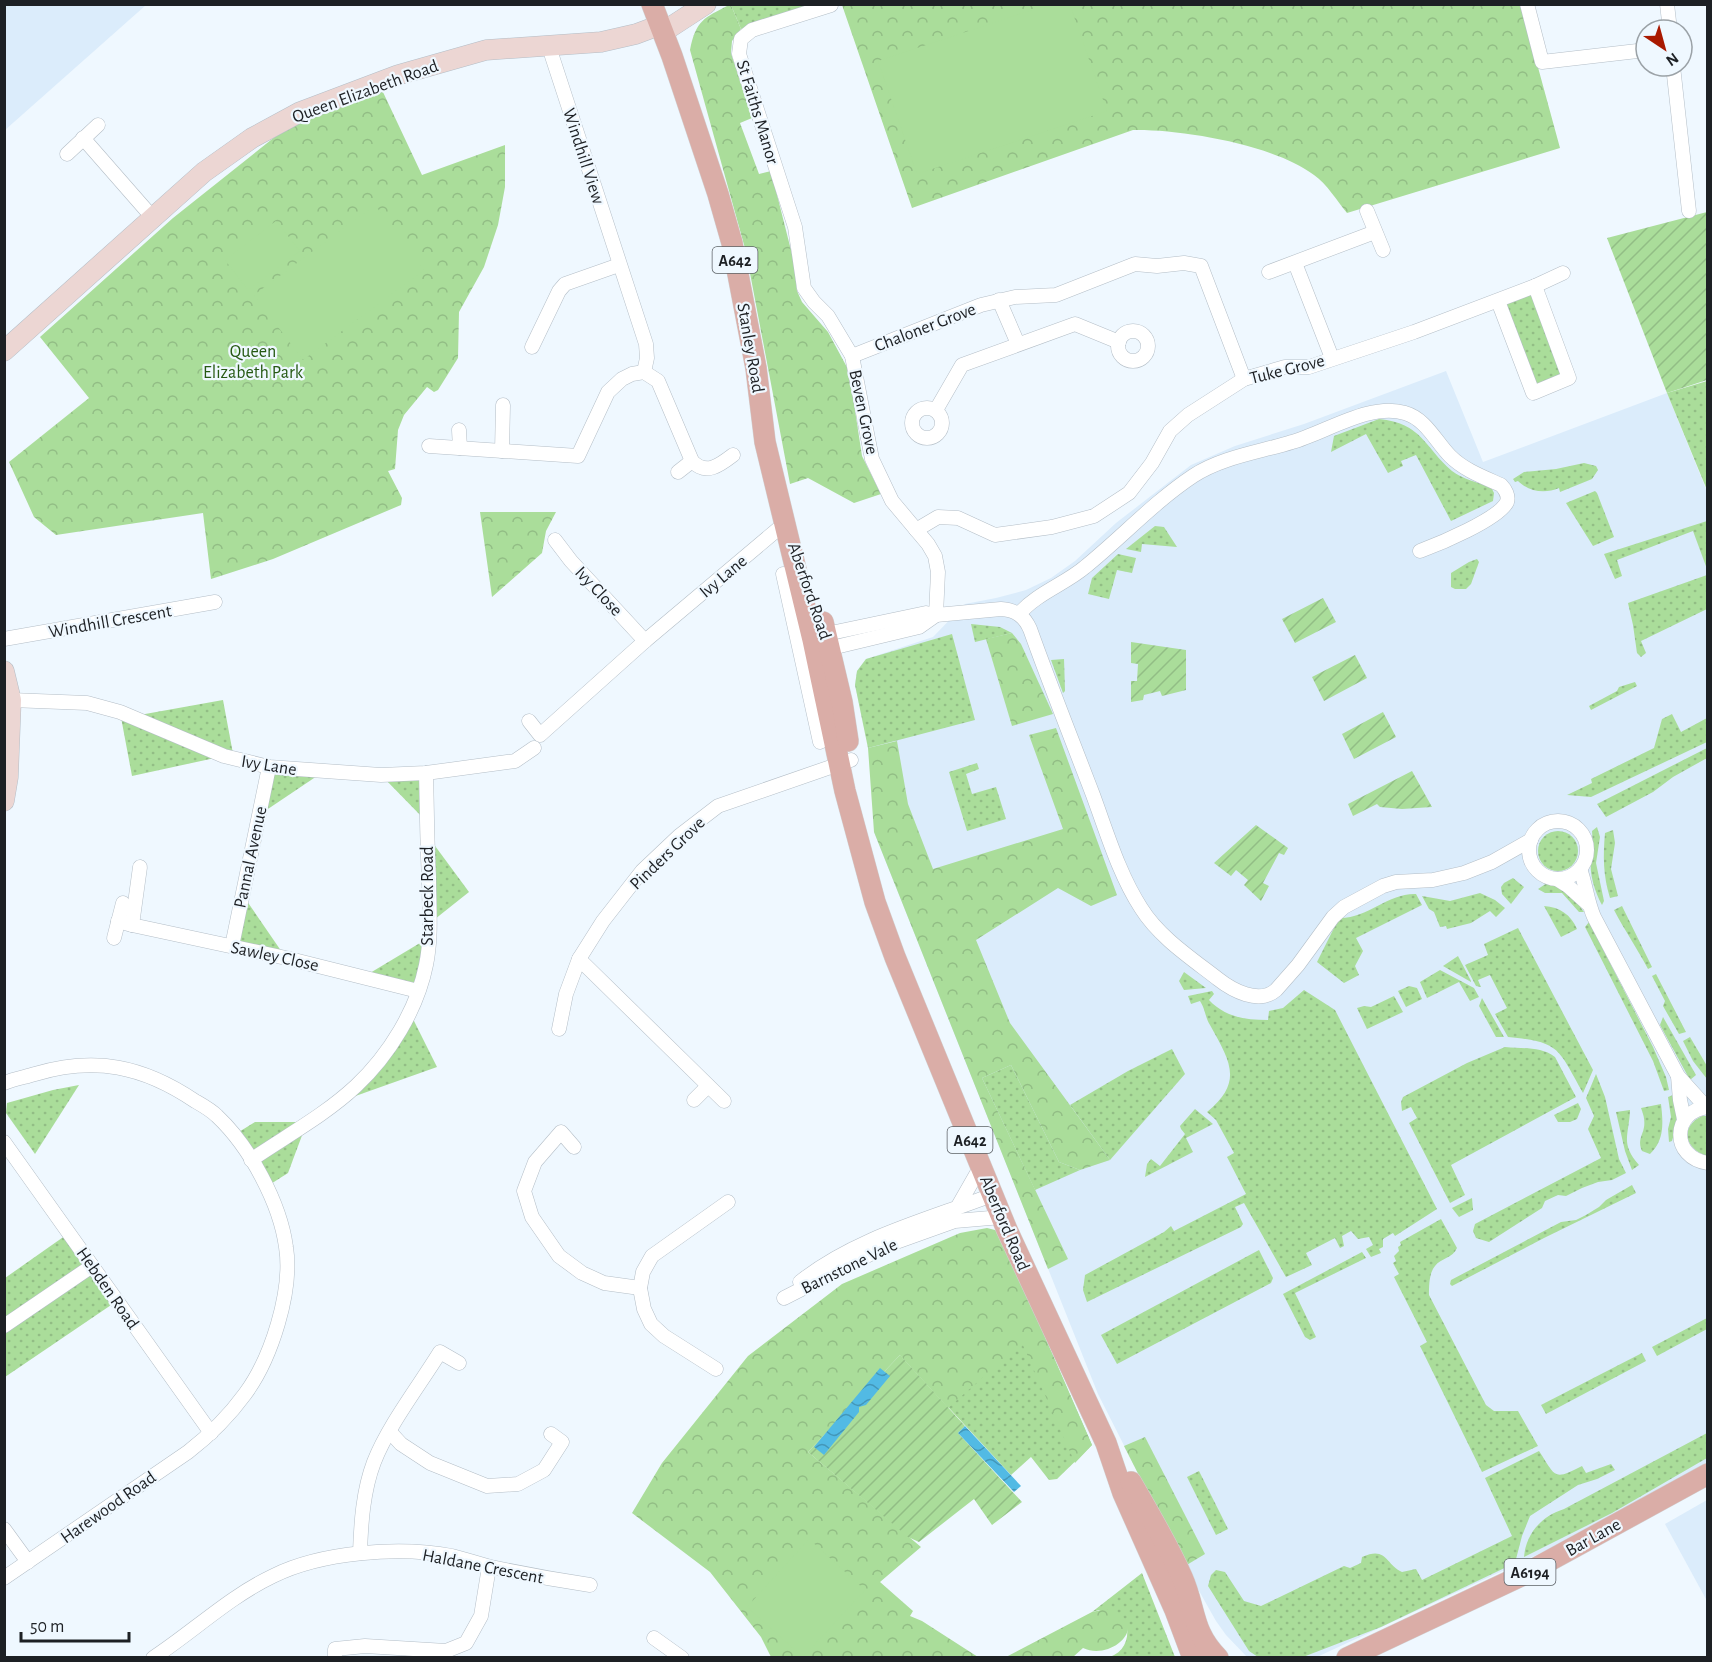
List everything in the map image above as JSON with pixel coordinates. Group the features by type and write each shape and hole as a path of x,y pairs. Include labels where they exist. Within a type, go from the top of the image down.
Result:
{"main road":[{"name":"Stanley Road","path":"652,4 718,194 732,243 756,369 765,442 784,524"},
{"name":"Aberford Road","path":"784,524 800,552 821,644 828,706 846,761 845,791 875,902 895,957 992,1195 1106,1443 1122,1493 1176,1610 1193,1658"},
{"name":"Aberford Road","path":"1106,1443 1132,1484 1182,1578 1193,1617 1203,1641 1218,1658"},
{"name":"Bar Lane","path":"1347,1658 1525,1575 1707,1474"}],"street":[{"name":"Queen Elizabeth Road","path":"4,351 204,172 252,138 300,112 398,75 486,50 601,42 661,29 706,4"},
{"path":"1527,4 1542,63 1634,52"},
{"name":"St Faiths Manor","path":"798,243 739,54 741,39 752,30 831,5"},
{"name":"Windhill View","path":"549,46 646,344 647,358 644,372"},
{"path":"1674,78 1689,211"},
{"path":"67,154 98,125"},
{"path":"83,138 153,218"},
{"path":"1367,211 1383,250"},
{"path":"1269,272 1375,232"},
{"name":"Beven Grove","path":"798,243 804,288 828,316 852,356 872,459 892,501 935,556 938,572 936,615"},
{"name":"Chaloner Grove","path":"852,356 981,305 1015,297 1056,295 1135,264 1157,266 1185,263 1201,266 1244,379"},
{"path":"1295,263 1332,358"},
{"path":"532,347 559,291 566,284 619,265"},
{"name":"Tuke Grove","path":"916,530 938,517 958,518 995,535 1052,527 1094,516 1129,492 1152,463 1170,431 1188,414 1244,379 1285,367 1309,367 1498,301 1563,273"},
{"path":"1498,301 1533,393 1569,378 1535,286"},
{"name":"Chaloner Grove","path":"999,300 1018,344"},
{"path":"936,410 962,365 1018,344 1075,324 1119,342"},
{"path":"429,446 578,456 608,392 622,379 644,372 658,381 692,461 697,466 709,469 717,467 733,455"},
{"path":"502,451 503,405"},
{"path":"1019,614 1032,602 1084,568 1151,509 1195,475 1228,461 1292,442 1362,415 1385,411 1405,413 1420,422 1449,456 1472,472 1501,485 1508,498 1507,503 1492,517 1420,551"},
{"path":"459,430 460,448"},
{"path":"678,472 692,461"},
{"name":"Ivy Lane","path":"529,721 540,735 645,641 784,524"},
{"name":"Ivy Close","path":"555,540 571,561 645,641"},
{"name":"Aberford Road","path":"783,573 828,706 820,742"},
{"name":"Windhill Crescent","path":"4,639 215,602"},
{"path":"821,644 926,613 936,615 1012,609 1019,614 1030,629 1120,867 1142,910 1174,944 1227,986 1245,994 1259,996 1272,993 1285,981 1333,917 1344,907 1383,886 1396,882 1433,880 1464,873 1492,862 1531,840 1541,827 1556,821 1572,824 1584,836 1587,845 1587,854 1580,870 1565,878 1557,879"},
{"path":"4,671 11,700 8,777 4,801"},
{"name":"Ivy Lane","path":"11,700 87,704 120,712 224,756 269,767 381,775 426,773 514,761 534,748"},
{"name":"Pinders Grove","path":"559,1029 566,994 579,959 603,921 642,872 679,836 718,806 846,761"},
{"name":"Pannal Avenue","path":"232,946 269,767"},
{"name":"Starbeck Road","path":"251,1160 355,1087 375,1066 410,1012 426,966 430,937 426,773"},
{"path":"1531,840 1530,854 1535,866 1543,874 1568,886 1588,904"},
{"path":"132,925 140,867"},
{"path":"1580,870 1588,904 1678,1076 1707,1107"},
{"path":"114,938 123,903"},
{"name":"Sawley Close","path":"118,921 365,976 418,991"},
{"path":"579,959 724,1101"},
{"name":"Harewood Road","path":"4,1083 44,1071 78,1065 119,1066 158,1079 217,1115 234,1136 251,1160 279,1213 286,1249 286,1283 280,1322 247,1392 211,1434 188,1452 4,1578"},
{"path":"1678,1076 1684,1119 1680,1136 1684,1150 1694,1160 1707,1163"},
{"path":"694,1100 708,1086"},
{"path":"1684,1119 1694,1110 1707,1107"},
{"path":"574,1147 561,1132 535,1162 524,1191 532,1217 559,1256 582,1273 604,1282 640,1288"},
{"name":"Hebden Road","path":"4,1142 211,1434"},
{"path":"957,1208 981,1166"},
{"name":"Barnstone Vale","path":"992,1195 846,1252 803,1279 784,1298 888,1245 955,1221 1002,1217"},
{"path":"716,1369 664,1336 651,1324 644,1309 640,1288 644,1272 652,1256 728,1202"},
{"path":"4,1326 92,1266"},
{"path":"360,1553 361,1521 374,1462 440,1352 459,1363"},
{"path":"390,1432 401,1444 430,1463 487,1486 518,1484 544,1470 562,1442 551,1434"},
{"path":"4,1529 28,1562"},
{"name":"Haldane Crescent","path":"153,1658 169,1653 231,1599 275,1575 319,1559 360,1553 409,1552 451,1556 489,1567 590,1585"},
{"path":"335,1658 335,1650 365,1646 446,1651 466,1643 481,1616 489,1567"},
{"path":"654,1638 682,1658"}],"shaded area":[{"path":"5,4 146,4 146,5 5,130"},
{"path":"1446,371 1483,462 1667,393 1708,494 1707,1466 1627,1513 1317,1657 1248,1658 1216,1621 1185,1566 1098,1394 874,832 876,782 855,685 857,671 866,659 933,637 965,604 1026,590 1051,578 1075,561 1116,523 1191,465 1235,446 1304,424"},
{"path":"1707,1500 1707,1601 1665,1524"}],"green space":[{"path":"1050,4 1070,5 1107,111 917,174 878,61"},
{"path":"729,5 741,29 732,41 731,53 752,118 740,123 759,174 771,171 794,262 797,291 802,302 828,332 849,371 862,456 881,494 854,503 808,478 790,484 746,252 690,50 695,32 702,21"},
{"path":"731,5 809,5 741,29"},
{"path":"842,5 1521,5 1560,148 1347,213 1319,179 1297,164 1276,155 1253,147 1202,136 1133,130 912,208"},
{"name":"Queen Elizabeth Park","path":"382,90 422,175 505,145 505,187 498,225 484,267 459,312 458,358 438,390 434,392 427,387 404,415 398,430 395,469 388,471 402,498 401,505 273,559 211,579 203,513 56,535 34,517 9,462 89,398 40,337 173,218 291,124"},
{"path":"375,205 424,270 303,360 254,295"},
{"path":"1707,212 1707,380 1667,393 1607,238"},
{"path":"276,221 300,251 248,290 225,260"},
{"path":"1535,286 1569,378 1533,393 1498,301"},
{"path":"1708,381 1707,490 1667,393"},
{"path":"1379,419 1405,425 1414,431 1456,474 1491,487 1494,493 1493,501 1451,521 1416,455 1401,461 1403,466 1388,473 1366,434 1331,452 1334,436"},
{"path":"1584,463 1596,466 1598,470 1592,479 1560,492 1559,488 1543,491 1532,490 1513,479 1524,472"},
{"path":"1595,491 1614,537 1593,546 1566,503"},
{"path":"480,512 556,512 546,531 542,553 492,597"},
{"path":"1707,521 1707,569 1693,531 1617,560 1622,576 1615,579 1604,554"},
{"path":"1155,526 1164,527 1177,547 1142,544 1141,552 1126,549"},
{"path":"1118,554 1136,558 1132,573 1117,570 1109,599 1088,594 1092,578"},
{"path":"1477,559 1479,562 1471,584 1466,589 1451,587 1451,573"},
{"path":"1707,575 1707,609 1641,641 1646,653 1641,657 1637,653 1628,603"},
{"path":"1323,598 1336,622 1295,643 1282,619"},
{"path":"971,624 1000,627 1012,633 975,642"},
{"path":"1012,633 1021,644 1053,714 1012,726 986,639"},
{"path":"952,634 975,720 868,748 855,685 857,671 866,659"},
{"path":"1131,642 1186,650 1186,690 1162,696 1160,691 1144,695 1143,700 1131,702 1131,681 1137,681 1138,664 1131,663"},
{"path":"1355,655 1367,678 1324,701 1312,677"},
{"path":"1064,659 1065,691 1063,693 1051,660"},
{"path":"1635,682 1637,686 1591,710 1589,706 1617,691 1619,687"},
{"path":"223,700 234,759 224,756 132,776 120,712 134,716"},
{"path":"1383,712 1396,737 1354,759 1342,734"},
{"path":"1672,714 1681,732 1707,718 1707,742 1591,797 1567,795 1592,783 1591,779 1654,748 1662,719"},
{"path":"1056,728 1117,895 1091,906 1058,888 976,940 1010,1023 1110,1160 1080,1170 1059,1162 1011,1065 982,1078 1068,1259 1048,1269 874,832 868,748 897,741 908,804 933,869 1063,829 1029,735"},
{"path":"1707,748 1707,758 1673,777 1653,792 1606,817 1597,804"},
{"path":"977,763 979,769 966,774 972,794 996,787 1006,819 967,831 949,772"},
{"path":"269,767 323,772 259,815"},
{"path":"1412,771 1432,807 1402,809 1380,807 1377,804 1353,816 1348,804"},
{"path":"426,773 427,822 381,775"},
{"path":"1256,825 1288,848 1284,855 1279,853 1263,883 1269,886 1261,901 1244,885 1248,880 1236,870 1231,876 1214,863"},
{"path":"1597,827 1600,837 1596,863 1604,901 1602,905 1591,871 1592,831"},
{"path":"1613,830 1615,843 1611,869 1618,896 1610,898 1605,873 1604,850 1605,833"},
{"path":"1558,831 1572,837 1578,851 1572,865 1558,871 1544,865 1538,851 1544,837"},
{"path":"427,835 469,892 430,923"},
{"path":"1513,878 1524,887 1511,904 1502,894 1501,887"},
{"path":"1547,883 1563,889 1584,912 1579,912 1562,893 1545,893 1538,889"},
{"path":"1480,893 1505,908 1496,917 1490,911 1471,923 1447,929 1446,926 1440,927 1434,912 1429,909 1422,896 1450,901"},
{"path":"242,894 286,958 232,946"},
{"path":"1416,894 1422,905 1356,938 1363,951 1355,966 1359,975 1344,983 1317,962 1339,918 1359,915 1396,897"},
{"path":"1544,906 1564,913 1577,929 1561,937"},
{"path":"1622,906 1652,967 1648,969 1614,910"},
{"path":"1589,922 1653,1047 1669,1090 1664,1091 1653,1061 1585,927"},
{"path":"1518,928 1593,1070 1583,1093 1556,1050 1539,1042 1508,1037 1495,1014 1507,1008 1490,975 1478,980 1481,987 1476,986 1465,965 1488,955 1484,944"},
{"path":"430,937 418,991 365,976"},
{"path":"1458,956 1471,981 1471,982 1443,966"},
{"path":"1440,970 1474,988 1479,997 1470,1001 1459,982 1427,998 1420,982"},
{"path":"1184,972 1206,988 1184,990 1179,981"},
{"path":"1656,974 1686,1032 1679,1034 1663,1006 1665,1001 1652,976"},
{"path":"1409,986 1417,988 1422,999 1406,1007 1398,991"},
{"path":"1304,990 1335,1010 1437,1209 1395,1236 1393,1233 1383,1239 1383,1247 1379,1249 1381,1253 1371,1257 1366,1249 1373,1245 1369,1237 1358,1239 1351,1231 1342,1236 1344,1246 1340,1248 1335,1238 1306,1253 1312,1265 1286,1277 1244,1203 1235,1207 1243,1224 1241,1227 1087,1302 1083,1290 1085,1275 1171,1226 1174,1231 1246,1194 1227,1157 1234,1153 1216,1120 1207,1112 1226,1091 1230,1071 1228,1060 1200,1001 1191,1004 1188,996 1212,991 1214,994 1209,1000 1229,1014 1243,1018 1268,1020 1269,1011 1283,1008"},
{"path":"1394,996 1403,1012 1367,1029 1357,1008 1371,1007"},
{"path":"1482,998 1504,1037 1496,1037 1479,1006"},
{"path":"410,1013 437,1067 333,1104 355,1087"},
{"path":"1663,1017 1696,1075 1690,1080 1660,1025"},
{"path":"1690,1037 1707,1066 1707,1079 1693,1061 1683,1041"},
{"path":"1505,1047 1537,1050 1555,1057 1576,1097 1451,1165 1465,1195 1450,1203 1409,1123 1417,1118 1411,1107 1402,1111 1401,1102 1403,1097 1467,1063"},
{"path":"1172,1049 1185,1074 1110,1160 1070,1105 1128,1071"},
{"path":"1011,1065 1059,1162 1080,1170 1035,1190 982,1078"},
{"path":"1596,1074 1605,1097 1619,1159 1626,1173 1566,1196 1558,1195 1545,1201 1542,1208 1489,1242 1476,1238 1473,1231 1475,1224 1601,1158 1588,1129 1594,1116 1586,1098"},
{"path":"79,1085 35,1154 6,1113 7,1103"},
{"path":"1673,1095 1676,1123 1672,1141 1669,1142 1668,1129 1671,1117 1668,1097"},
{"path":"1578,1103 1581,1109 1577,1119 1570,1122 1558,1122 1554,1115"},
{"path":"1661,1104 1661,1137 1650,1154 1642,1151 1640,1145 1644,1128 1641,1108"},
{"path":"1195,1109 1213,1124 1186,1138 1193,1152 1145,1177 1147,1164 1151,1159 1160,1166 1185,1134 1180,1126"},
{"path":"1630,1110 1627,1139 1629,1151 1639,1165 1632,1170 1616,1112"},
{"path":"1702,1116 1707,1116 1707,1156 1694,1148 1688,1138 1690,1126"},
{"path":"255,1122 307,1122 288,1173 266,1187 234,1135"},
{"path":"1632,1185 1636,1193 1452,1286 1450,1284 1451,1280 1561,1222 1576,1220 1586,1215"},
{"path":"1472,1198 1473,1210 1459,1217 1452,1208"},
{"path":"1441,1219 1457,1248 1453,1254 1433,1269 1429,1295 1486,1405 1494,1411 1518,1411 1538,1446 1482,1472 1420,1346 1427,1342 1394,1277 1399,1274 1393,1263 1396,1261 1394,1256 1399,1251 1400,1242"},
{"path":"987,1228 999,1231 1092,1445 1075,1463 1022,1343 948,1408 900,1355 808,1452 921,1547 880,1582 913,1611 910,1616 922,1621 978,1657 771,1657 761,1637 710,1572 632,1513 662,1463 748,1356 842,1284 960,1233"},
{"path":"69,1233 117,1301 5,1377 5,1278"},
{"path":"1004,1245 1092,1445 1057,1479 1049,1480 1031,1457 1011,1475 900,1355"},
{"path":"1259,1250 1273,1278 1271,1283 1117,1364 1101,1335"},
{"path":"1362,1252 1366,1258 1295,1293 1316,1337 1310,1340 1305,1337 1283,1294"},
{"path":"1707,1318 1707,1329 1657,1356 1652,1347"},
{"path":"1642,1353 1646,1361 1546,1414 1541,1405"},
{"path":"900,1355 965,1426 958,1433 1022,1502 992,1525 974,1499 919,1542 908,1537 808,1452"},
{"path":"1707,1433 1707,1458 1612,1513 1524,1557 1525,1548 1532,1533 1549,1516"},
{"path":"1145,1437 1205,1554 1185,1566 1124,1446"},
{"path":"1539,1451 1552,1471 1560,1475 1582,1466 1586,1473 1611,1464 1615,1470 1578,1485 1530,1516 1515,1563 1381,1627 1303,1657 1258,1657 1249,1651 1208,1586 1211,1575 1216,1570 1225,1572 1244,1601 1261,1606 1344,1566 1350,1568 1361,1563 1362,1557 1370,1554 1385,1557 1402,1572 1416,1569 1422,1580 1512,1536 1485,1478"},
{"path":"1199,1471 1228,1529 1216,1535 1187,1477"},
{"path":"809,1539 865,1590 803,1657 747,1607"},
{"path":"1142,1573 1175,1657 1110,1657 1124,1645 1127,1626 1099,1610 1092,1612"},
{"path":"1106,1609 1120,1615 1127,1622 1128,1630 1124,1638 1106,1650 1095,1651 1083,1648 1073,1657 1006,1657 1092,1612"}],"water":[{"path":"880,1368 890,1376 866,1405 859,1407 859,1412 824,1455 814,1447"},
{"path":"965,1426 1021,1486 1014,1492 958,1433"}]}
